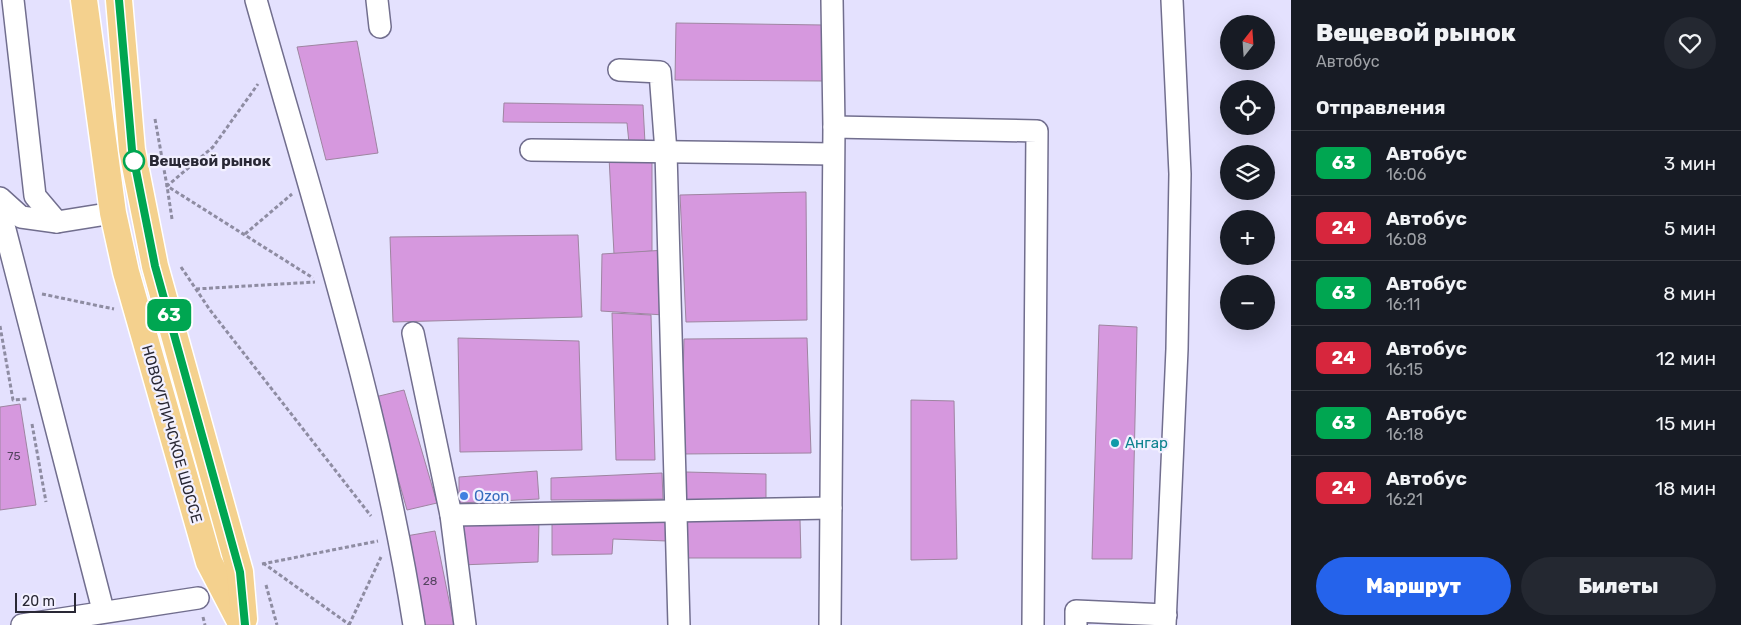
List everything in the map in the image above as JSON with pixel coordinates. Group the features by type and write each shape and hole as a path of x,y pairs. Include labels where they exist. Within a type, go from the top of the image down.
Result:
{"main road":[{"name":"НОВОУГЛИЧСКОЕ ШОССЕ","path":"84,0 113,213 126,272 209,562 243,625"},
{"name":"НОВОУГЛИЧСКОЕ ШОССЕ","path":"119,0 132,150 151,246 240,572 243,625"}],"street":[{"path":"13,0 35,196 57,222"},
{"path":"256,0 308,180 389,491 414,625"},
{"path":"377,0 380,27"},
{"path":"830,625 834,127 832,0"},
{"path":"1076,625 1076,611 1165,620 1177,349 1180,174 1172,0"},
{"path":"619,70 660,72 666,152 679,625"},
{"path":"834,127 1037,132 1033,625"},
{"path":"531,150 833,154"},
{"path":"0,198 21,217 57,222 113,213"},
{"path":"0,210 103,610"},
{"path":"413,333 451,514 465,625"},
{"path":"451,514 831,508"},
{"path":"22,625 103,610 198,598"}],"path":[{"path":"167,186 213,147 274,63"},
{"path":"154,117 167,186 320,282 196,289"},
{"path":"245,234 308,180"},
{"path":"178,262 196,289 378,523"},
{"path":"33,292 117,310"},
{"path":"0,326 13,400 26,397 28,406"},
{"path":"30,416 46,502"},
{"path":"262,563 380,541"},
{"path":"262,563 349,625 381,556"},
{"path":"262,563 264,571"},
{"path":"265,578 277,625"}],"building":[{"path":"676,23 824,25 823,81 675,80"},
{"path":"357,41 378,153 326,160 297,47"},
{"path":"504,103 643,105 645,143 629,143 627,123 503,122"},
{"path":"609,157 652,158 652,251 614,254"},
{"path":"806,192 807,320 686,322 680,195"},
{"path":"578,235 582,317 393,322 390,237"},
{"path":"666,250 664,315 601,311 602,254"},
{"path":"612,313 651,315 655,460 616,460"},
{"name":"Ангар","path":"1099,325 1137,327 1132,559 1092,559"},
{"path":"458,338 579,341 582,450 460,452"},
{"path":"807,338 811,453 681,454 684,339"},
{"path":"404,390 437,503 407,510 375,397"},
{"path":"911,400 954,401 957,559 911,560"},
{"path":"20,404 36,505 0,510 0,407"},
{"path":"537,471 539,499 459,503 459,477"},
{"path":"686,472 766,474 766,500 684,502"},
{"path":"662,473 663,499 551,500 551,478"},
{"path":"668,517 667,541 613,539 612,554 552,555 552,518"},
{"path":"686,518 800,519 801,558 684,558"},
{"path":"539,521 538,562 460,565 460,524"},
{"path":"435,531 454,625 424,625 406,536"}],"bus line":[{"name":"63","path":"119,0 132,150 155,266 240,572 245,625"}],"place":[{"name":"Вещевой рынок","path":"134,161"},
{"name":"Ангар","path":"1115,443"},
{"name":"Ozon","path":"464,496"}]}
